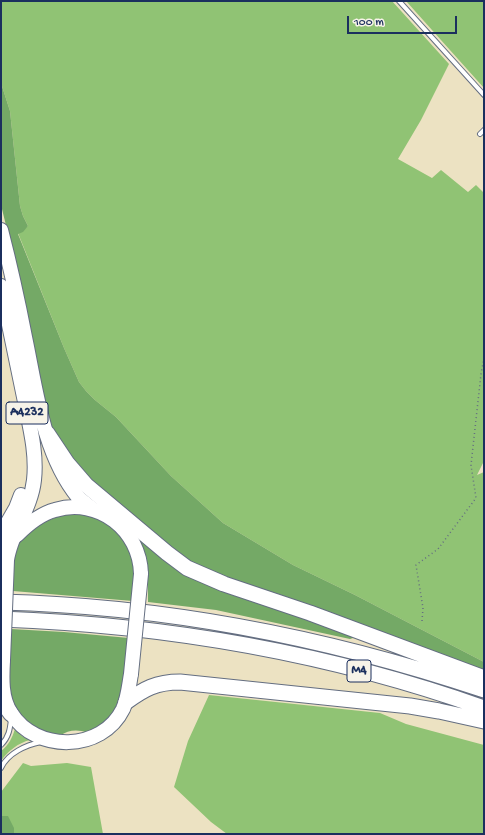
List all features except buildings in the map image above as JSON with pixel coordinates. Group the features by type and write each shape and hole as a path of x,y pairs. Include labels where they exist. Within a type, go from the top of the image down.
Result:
{"highway":[{"name":"A4232","path":"1,230 25,336 38,406 51,449 78,497 94,510"},
{"name":"A4232","path":"1,286 29,422 35,462 31,497 7,536"},
{"path":"1,311 26,464 24,484 7,536 4,554 4,691 11,714"},
{"path":"47,433 67,463 86,485 167,553"},
{"path":"7,536 36,518 56,509 76,507 94,510 167,553 188,568 224,584 310,613 484,678"},
{"path":"1,700 11,714 26,729 48,740 63,743 77,742 99,734 108,728 123,710 131,674 141,574 140,558 135,545 128,534 115,521"},
{"name":"M4","path":"1,602 28,602 130,611 194,619 251,629 363,654 450,678 484,690"},
{"name":"M4","path":"1,619 128,628 232,643 316,660 360,671 432,691 484,708"},
{"path":"126,702 151,686 180,682 410,706 484,721"}],"lane":[{"path":"399,1 484,96"},
{"path":"480,134 484,130"},
{"path":"1,745 6,740 9,732 11,714"},
{"path":"1,768 8,758 17,751 32,743 48,740"}],"path":[{"path":"422,621 423,608 416,565 438,549 476,498 471,465 484,358"}],"green space":[{"path":"1,1 392,1 449,64 421,120 398,159 432,178 441,170 468,192 476,185 484,193 484,461 477,475 484,472 484,662 355,595 293,565 223,523 171,476 116,417 95,400 79,382 18,233 28,226 20,206 10,111 1,83"},
{"path":"406,1 484,1 484,88"},
{"path":"1,83 10,111 20,206 28,226 23,232 18,234 64,348 79,382 86,391 116,417 171,476 223,523 293,565 355,595 484,662 484,671 215,574 186,560 83,475 52,430 26,307 1,205"},
{"path":"69,514 85,515 97,518 120,534 134,557 133,601 13,591 14,557 16,548 21,540 27,533 43,523"},
{"path":"139,538 351,634 353,638 350,639 216,610 148,602 146,562"},
{"path":"11,629 129,638 121,701 102,725 87,733 73,731 66,732 60,736 46,733 30,725 16,709 9,695"},
{"path":"209,695 380,713 406,724 484,745 484,834 227,834 211,822 174,787 188,741"},
{"path":"15,729 22,736 30,740 21,743 14,748 1,761 1,751 10,741"},
{"path":"23,763 31,766 67,763 91,767 103,834 1,834 8,816 1,816 1,792"},
{"path":"1,816 8,816 14,828 14,834 1,834"}]}
